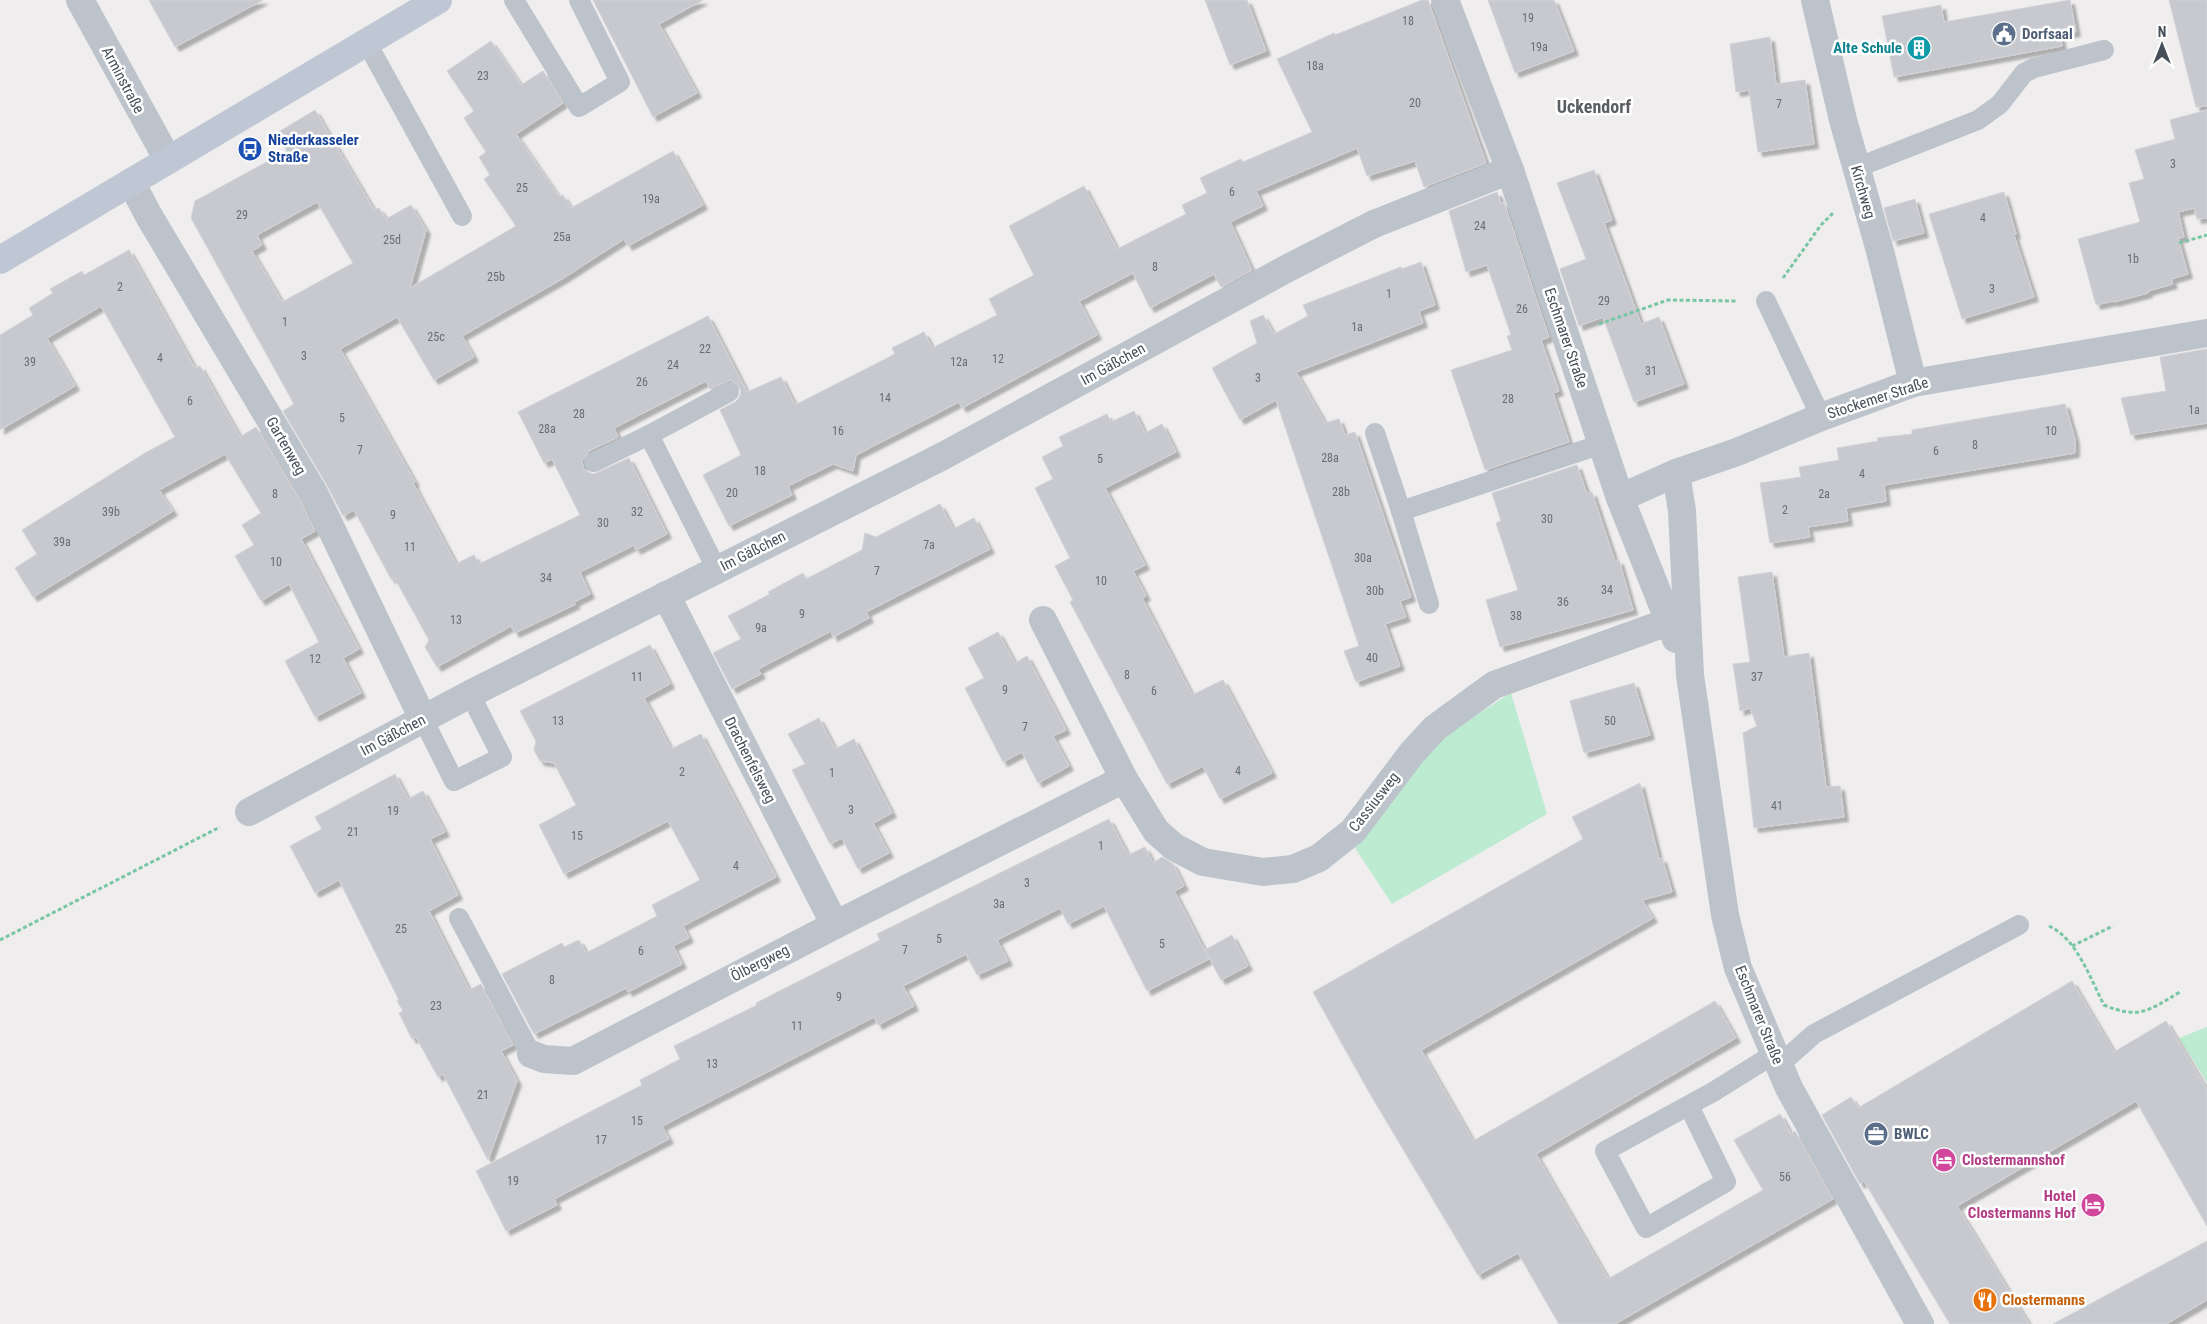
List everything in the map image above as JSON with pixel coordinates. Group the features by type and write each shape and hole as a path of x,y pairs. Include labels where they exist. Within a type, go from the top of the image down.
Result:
{"street":[{"name":"Arminstraße","path":"80,0 168,160"},
{"path":"0,260 438,0"},
{"name":"Eschmarer Straße","path":"1445,0 1510,170 1620,498 1678,618 1690,675 1724,916 1738,968 1789,1088 1920,1324"},
{"name":"Kirchweg","path":"1815,0 1843,120 1913,383"},
{"name":"Im Gäßchen","path":"249,812 470,694 943,456 1288,268 1374,224 1510,170"},
{"name":"Gartenweg","path":"131,182 149,216 315,495 423,719"},
{"name":"Stockemer Straße","path":"1620,498 1821,417 1913,383 2207,333"},
{"name":"Eschmarer Straße","path":"1676,474 1682,511 1678,618"},
{"name":"Drachenfelsweg","path":"666,595 835,924"},
{"name":"Cassiusweg","path":"1043,620 1124,779 1156,831 1174,847 1203,862 1263,872 1293,869 1319,858 1353,831 1412,753 1435,728 1494,685 1678,618"},
{"name":"Ölbergweg","path":"531,1054 544,1059 573,1061 835,924 1124,779"}],"lane":[{"path":"514,0 579,107 620,82 579,0"},
{"path":"367,43 462,216"},
{"path":"1856,168 1978,120 2000,104 2024,73 2034,68 2104,50"},
{"path":"1766,301 1821,417"},
{"path":"594,462 729,392"},
{"path":"1375,434 1429,604"},
{"path":"649,435 716,570"},
{"path":"1401,511 1602,444"},
{"path":"423,719 454,781 502,757 470,694"},
{"name":"Ölbergweg","path":"460,918 531,1054"},
{"path":"1689,1106 1726,1182 1646,1228 1605,1151 1689,1106 1777,1060 1814,1034 2019,925"}],"path":[{"path":"1565,336 1668,300 1766,301 1829,215 1840,206 1864,197"},
{"path":"2180,243 2207,235"},
{"path":"0,940 249,812"},
{"path":"2019,925 2044,924 2060,932 2072,946 2104,1004 2111,1008 2126,1012 2145,1012 2180,992"},
{"path":"2072,946 2113,926"}],"green space":[{"path":"1511,693 1547,814 1392,904 1355,848 1406,781 1446,734"},
{"path":"2207,1027 2207,1082 2179,1038"}],"building":[{"path":"149,0 263,0 175,47"},
{"path":"593,0 703,0 659,24 697,93 653,117"},
{"path":"1205,0 1247,0 1266,51 1230,65"},
{"path":"1422,0 1428,0 1486,163 1424,187 1415,161 1367,176 1357,148 1256,191 1263,206 1230,222 1252,270 1221,287 1214,274 1150,308 1133,273 1079,301 1097,335 962,408 959,402 856,455 853,471 833,464 788,486 792,495 729,526 703,475 741,455 720,410 735,402 741,392 739,386 730,380 710,389 706,381 614,428 618,437 589,451 582,461 583,467 587,472 594,474 629,458 667,534 636,550 634,545 580,572 590,594 574,602 576,604 515,633 511,626 437,667 425,647 429,640 394,577 391,579 354,510 343,516 283,411 294,404 191,218 195,201 287,151 277,133 315,110 374,210 379,208 386,219 411,205 426,230 410,288 516,226 484,179 490,175 479,157 486,152 464,118 474,111 447,71 491,41 521,85 543,71 563,103 516,134 559,197 563,195 571,208 673,151 703,205 628,246 624,239 562,279 462,336 474,357 434,380 397,317 340,349 415,482 413,483 456,564 474,555 479,564 580,515 552,459 544,463 518,412 708,316 747,392 781,377 795,405 895,354 892,348 924,332 932,348 997,315 989,299 1034,275 1009,226 1084,186 1117,249 1186,214 1182,205 1207,193 1200,178 1241,159 1243,162 1312,132 1277,59 1334,33 1335,35","holes":["317,202 353,263 282,302 252,251 262,245 257,235"]},
{"path":"1488,0 1554,0 1574,51 1515,73"},
{"path":"2070,0 2076,32 2060,35 2062,46 1894,77 1882,16 1941,5 1944,22"},
{"path":"2169,0 2207,0 2207,106 2196,107"},
{"path":"1770,37 1776,84 1805,80 1814,144 1758,152 1749,90 1736,92 1730,44"},
{"path":"2207,110 2207,218 2197,219 2194,208 2178,212 2184,237 2178,238 2188,274 2171,279 2173,284 2148,291 2148,293 2096,305 2078,239 2140,222 2129,183 2144,179 2135,150 2175,139 2170,120"},
{"path":"1594,170 1612,220 1604,223 1641,324 1659,317 1684,384 1634,402 1603,317 1579,326 1560,269 1586,259 1557,183"},
{"path":"1497,192 1501,203 1504,202 1549,337 1541,340 1559,391 1553,393 1569,442 1485,470 1451,370 1512,350 1507,336 1511,335 1487,265 1466,272 1449,211"},
{"path":"2004,192 2016,234 2014,235 2034,297 1962,319 1929,214"},
{"path":"1915,199 1924,233 1893,241 1884,208"},
{"path":"129,250 195,368 200,366 240,437 256,427 301,502 315,531 301,539 359,649 343,658 361,693 315,717 285,661 319,642 289,584 261,601 235,556 254,545 242,525 261,513 225,454 159,490 173,511 33,597 15,568 37,554 22,530 145,453 175,437 101,306 47,338 75,386 0,430 0,335 33,315 29,308 53,293 50,289 82,271 84,275"},
{"path":"1421,262 1435,305 1419,311 1423,323 1296,372 1325,423 1339,419 1345,435 1355,432 1411,597 1400,601 1406,617 1385,624 1400,666 1356,682 1344,651 1359,646 1276,400 1240,420 1212,368 1257,343 1250,321 1263,315 1274,334 1308,316 1303,305 1401,267 1402,269"},
{"path":"2207,349 2207,423 2131,435 2121,398 2166,391 2160,357"},
{"path":"2065,404 2075,439 2075,453 1884,485 1886,501 1846,508 1848,521 1808,527 1810,537 1770,543 1760,483 1801,477 1799,467 1839,460 1837,448 1878,441 1877,438 1912,434 1912,430"},
{"path":"1134,411 1145,433 1162,424 1176,452 1105,488 1145,565 1133,571 1146,596 1142,598 1192,695 1223,680 1272,773 1220,799 1203,766 1167,784 1070,602 1073,600 1055,566 1070,558 1035,488 1053,479 1042,457 1063,446 1059,437 1107,414 1111,422"},
{"path":"1577,465 1587,494 1592,492 1615,561 1619,560 1633,610 1500,647 1486,600 1518,590 1496,523 1501,521 1492,493"},
{"path":"940,504 953,529 974,518 990,549 866,612 869,618 833,637 831,631 758,669 761,674 732,689 713,653 741,639 728,616 770,594 768,592 803,573 806,579 862,550 865,533 876,537"},
{"path":"1772,572 1784,657 1809,653 1826,787 1840,786 1844,817 1754,828 1743,733 1757,726 1750,708 1740,711 1733,664 1750,662 1738,577"},
{"path":"998,632 1015,663 1027,656 1066,730 1053,736 1069,766 1038,783 1022,752 1003,762 965,688 984,678 968,648"},
{"path":"650,645 670,684 644,698 671,749 701,734 776,877 683,926 689,938 673,946 682,964 628,992 626,988 534,1034 502,974 562,943 564,947 579,940 586,953 657,916 652,905 700,880 668,821 564,874 539,825 576,805 554,763 540,761 534,750 536,741 520,711"},
{"path":"1634,683 1650,735 1584,753 1570,701"},
{"path":"819,718 835,749 854,739 892,813 873,823 889,853 858,869 842,838 830,844 792,770 805,764 788,734"},
{"path":"395,774 408,799 423,791 445,832 430,839 458,895 429,911 469,990 481,984 513,1045 501,1051 517,1081 488,1160 443,1074 438,1077 416,1037 412,1039 399,1013 403,1011 397,1001 399,1000 339,880 315,893 290,846 322,829 315,817"},
{"path":"1640,783 1659,859 1662,858 1672,892 1642,900 1653,918 1421,1050 1473,1141 1715,1001 1736,1038 1536,1154 1608,1279 1763,1190 1734,1140 1780,1114 1791,1134 1795,1131 1833,1199 1615,1324 1559,1324 1518,1253 1478,1275 1369,1092 1313,992 1583,839 1572,817"},
{"path":"1109,819 1128,855 1145,847 1153,863 1162,857 1173,864 1184,886 1174,891 1209,959 1147,991 1104,906 1068,924 1060,908 997,940 1008,961 977,975 966,954 903,986 914,1006 878,1025 874,1017 662,1126 669,1139 554,1199 557,1205 506,1231 476,1171 642,1085 640,1080 680,1059 674,1046 757,1005 756,1003 880,940 877,934"},
{"path":"1232,935 1248,966 1221,980 1205,950"},
{"name":"Clostermannshof","path":"2072,981 2114,1052 2166,1021 2207,1090 2207,1226 2136,1101 1957,1206 2029,1324 1950,1324 1864,1181 1860,1184 1822,1115 1851,1097 1858,1108"},
{"path":"2207,1241 2207,1300 2166,1324 2053,1324"}],"place":[{"name":"Dorfsaal","path":"2004,34"},
{"name":"Alte Schule","path":"1919,48"},
{"name":"Niederkasseler Straße","path":"250,149"},
{"name":"BWLC","path":"1876,1134"},
{"name":"Clostermannshof","path":"1944,1160"},
{"name":"Hotel Clostermanns Hof","path":"2093,1205"},
{"name":"Clostermanns","path":"1985,1300"}],"district":[{"name":"Uckendorf","path":"1594,107"}]}
